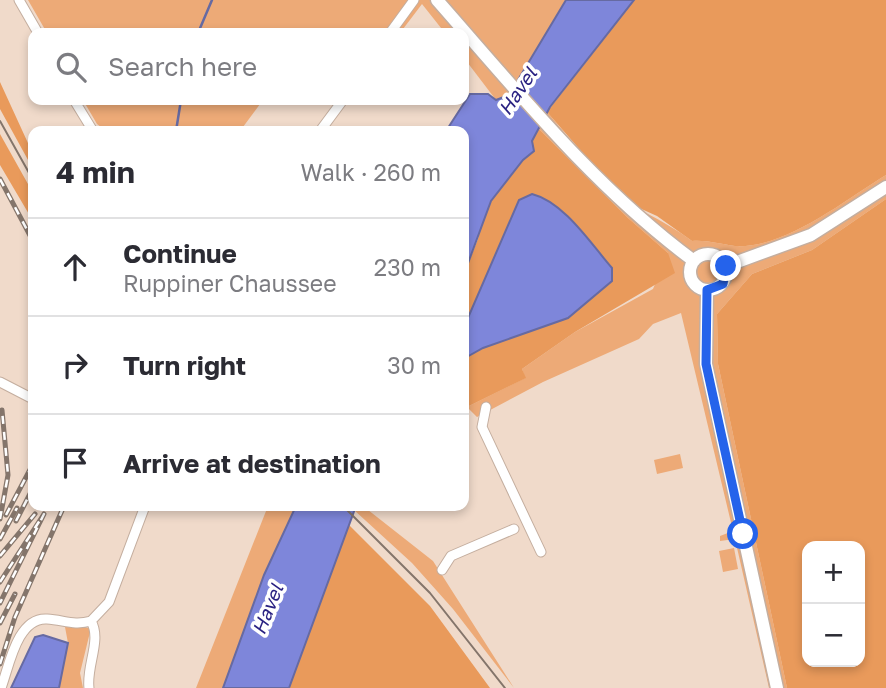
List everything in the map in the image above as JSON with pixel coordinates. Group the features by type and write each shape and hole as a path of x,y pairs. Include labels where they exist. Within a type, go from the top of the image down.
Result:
{"main road":[{"path":"437,0 462,28"},
{"path":"469,36 596,180 631,212 694,261"},
{"path":"726,266 811,235 886,187"},
{"path":"694,261 711,254 726,266"},
{"path":"694,261 691,278 697,286 707,290 723,284 726,266"},
{"path":"707,290 706,364 777,688"}],"street":[{"path":"19,0 35,28"},
{"path":"394,28 414,0"},
{"path":"77,105 90,126"},
{"path":"324,126 339,105"},
{"path":"0,383 28,397"},
{"path":"486,407 482,427 541,552"},
{"path":"1,688 21,636 29,624 42,618 69,624 91,621 109,602 143,511"},
{"path":"442,570 451,556 514,529"},
{"path":"89,688 87,672 96,635 91,621"}],"shaded area":[{"path":"28,0 566,0 509,95 496,100 469,65 469,28 441,28 422,4 404,28 44,28"},
{"path":"634,0 886,0 886,175 814,221 774,240 754,245 735,246 692,241 657,216 637,207 602,175 547,112"},
{"path":"0,82 28,143 28,160 0,109"},
{"path":"86,105 259,105 244,126 97,124"},
{"path":"547,112 621,194 692,241 735,246 774,240 814,221 886,175 886,199 812,250 752,274 717,314 718,364 787,688 769,688 735,539 720,541 720,536 733,531 681,313 653,324 639,339 543,382 477,417 469,409 469,406 525,378 522,369 575,332 653,289 668,253 628,218 537,127"},
{"path":"537,127 628,218 668,253 675,273 575,332 522,369 526,378 469,406 469,356 483,348 519,200 469,315 469,262 491,201 523,160 534,151 532,141"},
{"path":"0,134 28,184 28,213 0,165"},
{"path":"886,199 886,688 787,688 718,364 717,314 752,274 812,250"},
{"path":"680,454 683,468 657,474 654,460"},
{"path":"266,511 294,511 264,575 223,688 196,688"},
{"path":"355,511 369,511 433,561 514,688 453,609 412,563"},
{"path":"348,524 430,606 490,688 289,688"},
{"path":"734,548 738,569 723,572 719,551"},
{"path":"65,627 91,628 80,673 83,688 59,688 68,643"}],"water":[{"name":"Havel","path":"566,0 634,0 550,107 532,141 534,151 523,160 491,201 469,260 469,126 449,126 463,105 469,105 470,94 488,94 496,100 509,95"},
{"path":"532,194 544,198 566,215 612,268 612,281 568,318 483,348 469,356 469,315 519,200"},
{"name":"Havel","path":"294,511 354,511 289,688 223,688 264,575"},
{"path":"43,635 68,643 59,688 11,688 35,637"}],"waterway":[{"path":"200,28 212,0"},
{"path":"177,126 180,105"}],"tram line":[{"path":"0,121 28,171"},
{"path":"348,511 430,593 505,688"}],"railway":[{"path":"0,179 28,232"},
{"path":"0,519 8,475 2,410"},
{"path":"6,515 28,473"},
{"path":"16,521 28,498"},
{"path":"0,539 17,508"},
{"path":"0,664 15,617 62,511"},
{"path":"0,556 35,514"},
{"path":"0,582 44,514 0,603"},
{"path":"0,623 15,594"}],"route":[{"path":"726,266 723,284 707,290 706,364 743,534"}]}
